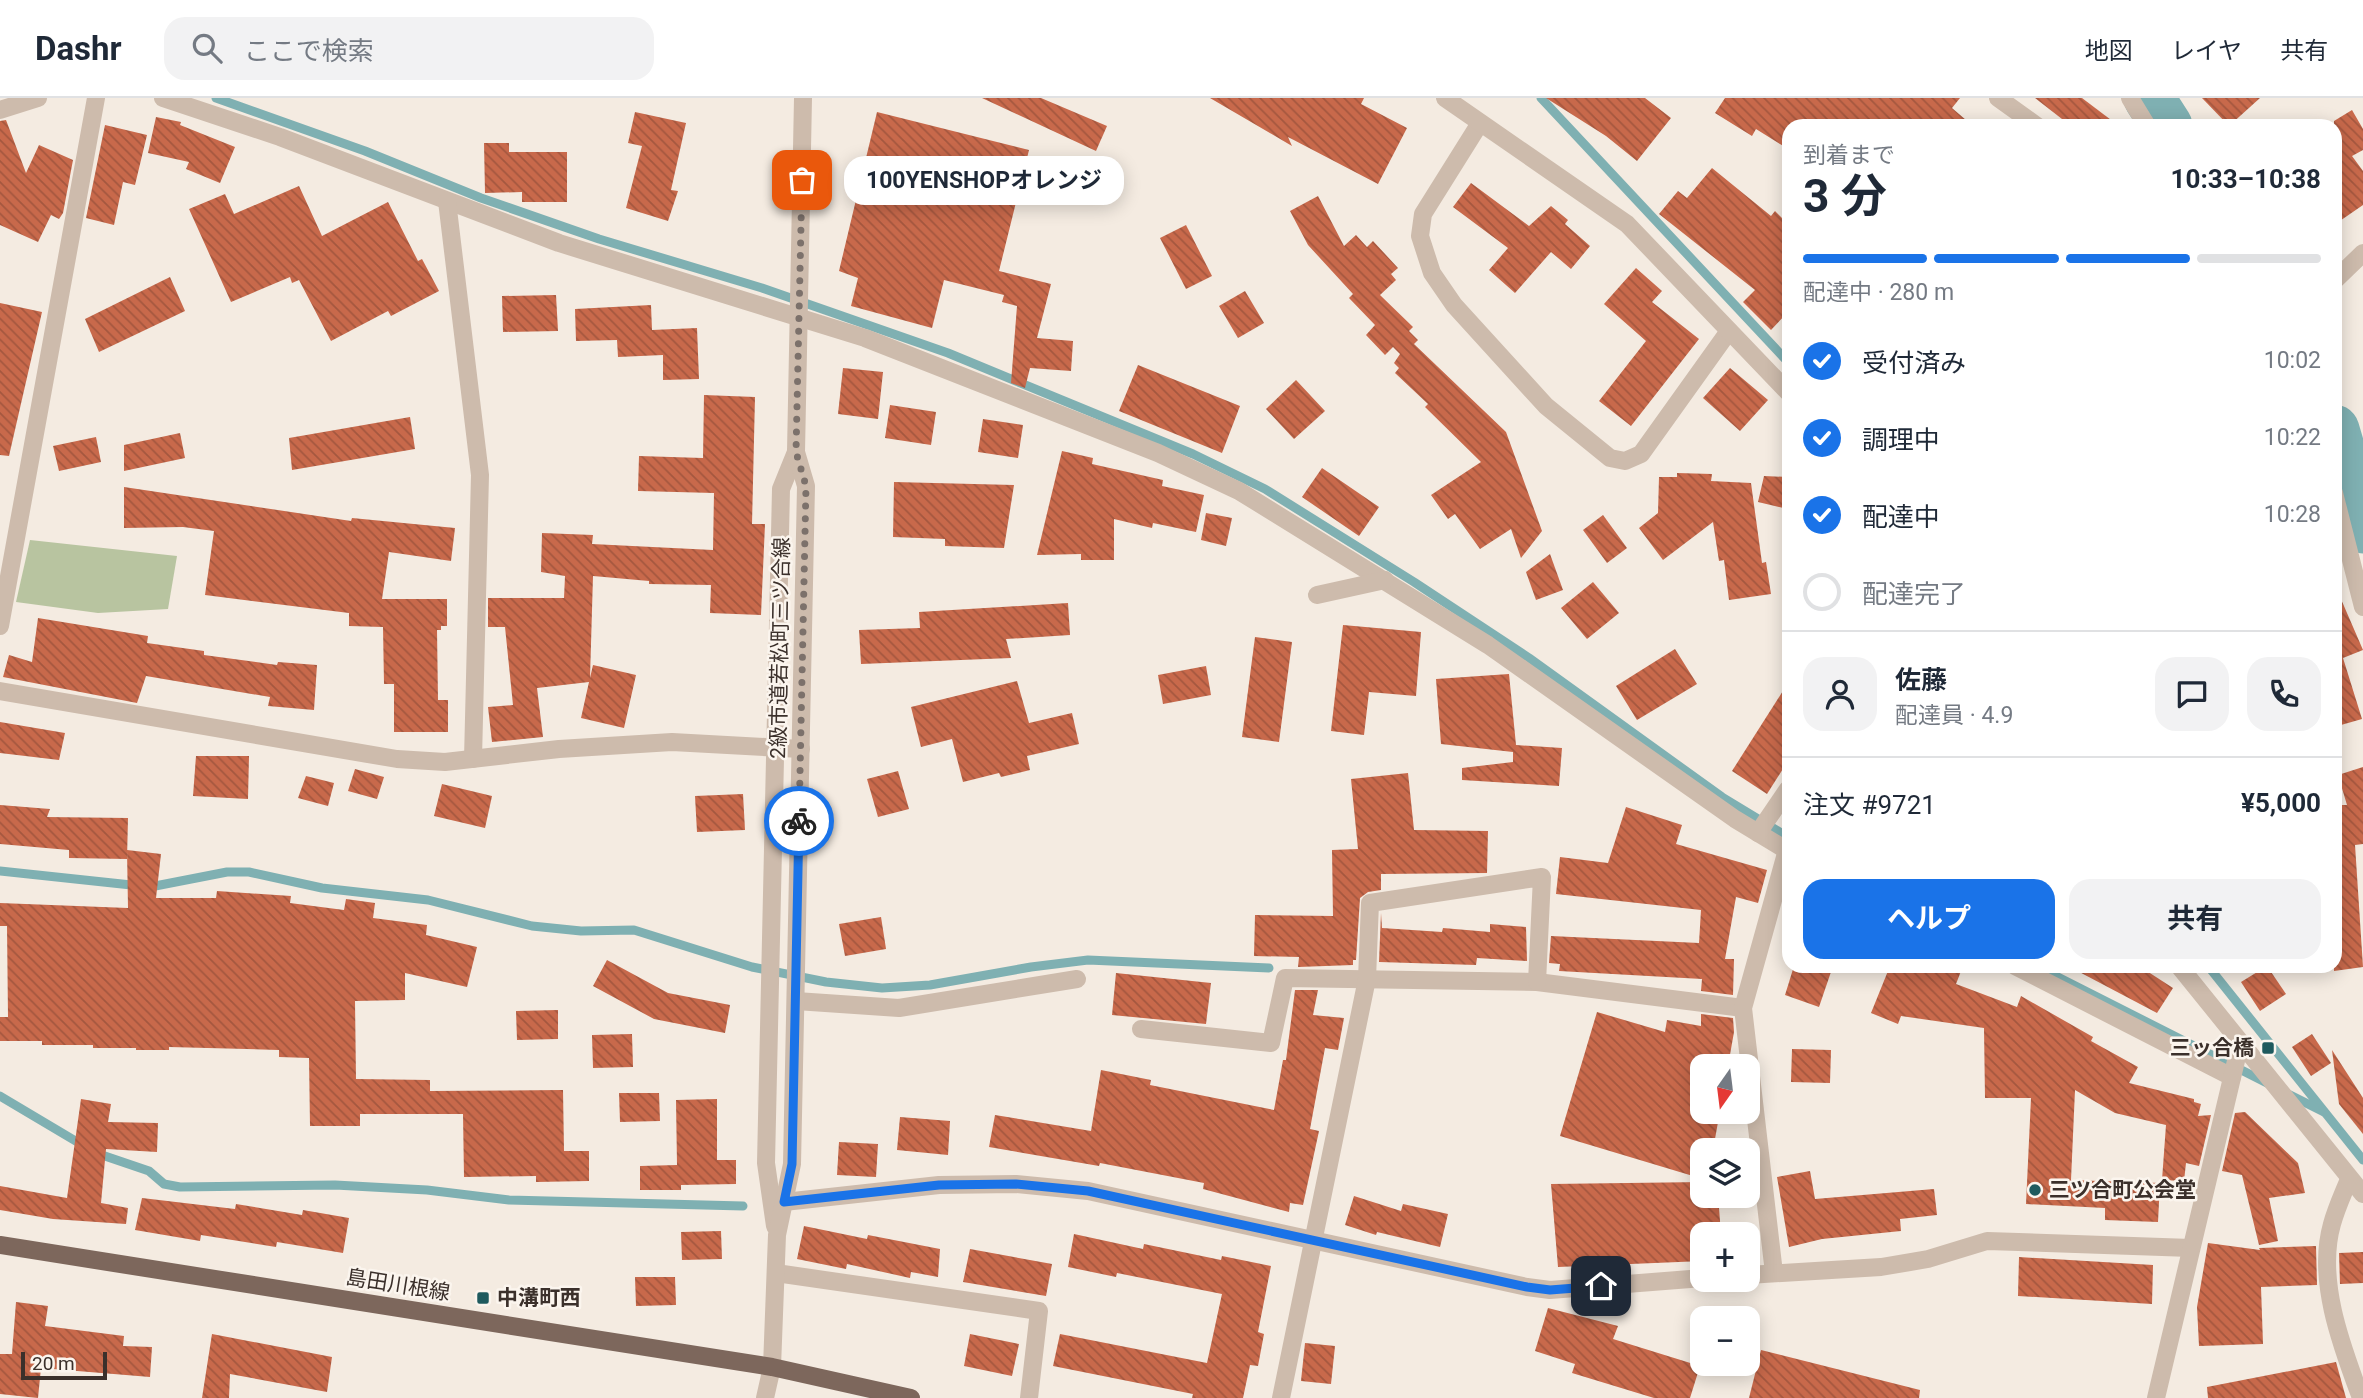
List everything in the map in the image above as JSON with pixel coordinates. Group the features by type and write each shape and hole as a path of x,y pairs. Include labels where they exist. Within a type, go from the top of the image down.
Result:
{"main road":[{"name":"島田川根線","path":"0,1245 772,1367 911,1398"}],"street":[{"path":"0,110 38,98"},
{"path":"0,626 3,596 96,98"},
{"path":"163,98 280,137 643,272 865,338 1158,453 1239,491 1488,645 1782,847"},
{"name":"2級市道若松町三ツ合線","path":"765,1398 772,1367 777,1235 792,1164 806,486 796,452 803,98"},
{"path":"1445,98 1627,224 1782,386"},
{"path":"1997,98 2027,119"},
{"path":"2130,98 2143,119"},
{"path":"1480,123 1423,214 1420,236 1432,273 1454,305 1546,406 1610,458 1625,461 1641,454 1729,331"},
{"path":"447,201 478,433 480,475 473,759"},
{"path":"2342,273 2363,253"},
{"path":"777,1235 766,1163 782,489 796,452"},
{"path":"2342,524 2363,607"},
{"path":"1317,595 1385,580"},
{"path":"0,691 397,759 445,762 672,743 801,749"},
{"path":"1758,833 1782,798"},
{"path":"1774,1273 1743,1008 1782,872"},
{"path":"1281,1398 1367,979 1370,903 1542,877 1537,982"},
{"path":"2029,973 2232,1077"},
{"path":"2184,973 2363,1194"},
{"path":"1141,1029 1271,1043 1285,978 1537,982 1743,1008"},
{"path":"796,1001 899,1008 1077,979"},
{"path":"2156,1398 2240,1044"},
{"path":"2349,1179 2331,1227 2329,1265 2334,1325 2361,1398"},
{"path":"784,1202 939,1185 1016,1184 1088,1191 1527,1287 1550,1290 1690,1279"},
{"path":"1760,1274 1881,1267 1928,1259 1987,1241 2191,1248"},
{"path":"776,1273 1040,1311 1029,1398"}],"green space":[{"path":"30,540 177,556 168,609 98,613 16,602"}],"building":[{"path":"982,98 1041,98 1107,126 1096,151"},
{"path":"1210,98 1364,98 1361,104 1407,128 1378,184 1288,137 1292,146"},
{"path":"1546,98 1645,98 1671,118 1637,161 1606,136"},
{"path":"1725,98 1960,98 1952,108 1965,119 1782,119 1782,145 1756,129 1752,136 1715,113"},
{"path":"2035,98 2082,98 2110,119 2062,119"},
{"path":"2202,98 2260,98 2237,119 2222,119"},
{"path":"2352,110 2363,129 2363,150 2352,156 2363,171 2363,205 2342,219 2342,119 2337,119"},
{"path":"635,112 686,123 671,190 678,191 668,221 626,208 642,146 628,143"},
{"path":"877,112 1029,150 999,271 1051,284 1037,338 1073,341 1071,371 1030,368 1025,388 1011,383 1017,306 1002,302 1004,295 944,280 932,328 851,306 858,278 839,271"},
{"path":"156,117 181,122 180,125 235,147 220,183 186,169 189,162 148,153"},
{"path":"6,120 26,173 39,145 73,160 63,213 59,219 51,215 38,242 0,225 0,121"},
{"path":"105,125 147,135 135,185 123,182 114,225 86,218"},
{"path":"484,143 509,143 509,152 567,152 567,202 522,202 522,192 485,193"},
{"path":"1712,168 1771,216 1775,211 1782,218 1782,318 1771,330 1743,302 1755,290 1659,214 1678,191 1687,198"},
{"path":"1471,183 1529,226 1551,206 1568,220 1565,224 1590,246 1571,269 1551,252 1515,293 1489,270 1508,248 1453,207"},
{"path":"299,186 322,236 388,202 418,261 422,259 439,291 391,316 388,311 331,341 299,280 292,283 290,277 231,302 189,209 225,194 234,214"},
{"path":"1318,196 1344,246 1356,235 1367,247 1373,241 1398,268 1391,274 1396,280 1380,295 1413,327 1409,331 1418,340 1414,344 1506,432 1542,531 1521,558 1511,529 1480,549 1455,514 1448,519 1431,495 1481,462 1425,407 1428,404 1395,373 1399,368 1394,363 1400,354 1393,347 1385,355 1366,335 1375,325 1349,298 1353,294 1308,245 1290,211"},
{"path":"1186,225 1212,276 1186,289 1160,238"},
{"path":"1636,268 1662,291 1652,302 1699,339 1631,426 1599,401 1646,341 1604,304"},
{"path":"170,277 185,311 99,352 85,319"},
{"path":"1245,291 1264,323 1238,338 1219,306"},
{"path":"556,295 558,331 503,332 502,296"},
{"path":"0,303 42,312 9,456 0,455"},
{"path":"651,305 652,330 697,328 699,379 663,380 663,355 618,357 617,340 576,341 575,309"},
{"path":"1138,365 1240,406 1222,453 1119,411"},
{"path":"843,368 883,372 878,419 838,414"},
{"path":"1730,368 1768,400 1740,431 1703,398"},
{"path":"1296,380 1325,411 1294,439 1266,409"},
{"path":"704,395 755,397 752,524 765,524 761,615 710,613 711,585 649,584 649,581 593,576 590,678 593,665 636,675 624,728 581,718 589,682 537,688 543,737 492,742 488,707 513,705 505,627 488,627 488,598 564,598 565,576 541,572 542,533 593,535 592,544 713,550 714,493 638,491 639,456 703,458"},
{"path":"890,405 936,412 931,445 885,438"},
{"path":"410,417 415,449 292,470 289,438"},
{"path":"983,419 1023,425 1018,458 978,452"},
{"path":"180,433 185,458 124,471 124,445"},
{"path":"96,437 101,462 59,471 53,446"},
{"path":"1062,451 1093,458 1092,464 1163,480 1162,486 1204,495 1196,532 1153,523 1152,528 1114,519 1114,560 1081,560 1081,554 1037,555"},
{"path":"1322,468 1379,507 1359,536 1302,497"},
{"path":"1677,473 1712,474 1711,481 1751,483 1762,563 1766,562 1771,594 1729,600 1724,560 1719,561 1713,522 1663,560 1639,528 1658,513 1659,477 1677,477"},
{"path":"1764,476 1782,477 1782,508 1758,502"},
{"path":"894,482 1014,485 1004,548 945,546 945,539 893,537"},
{"path":"124,487 351,521 352,518 455,528 451,561 389,552 382,599 447,599 447,626 441,626 441,630 437,630 438,700 448,700 448,732 394,732 394,684 384,684 383,627 349,626 349,613 205,595 214,531 183,527 124,528"},
{"path":"1206,513 1232,518 1226,546 1201,540"},
{"path":"1603,515 1627,548 1607,563 1583,530"},
{"path":"1550,554 1563,590 1536,600 1526,572"},
{"path":"1593,582 1619,613 1587,639 1561,608"},
{"path":"2342,601 2363,650 2343,658 2362,719 2342,725"},
{"path":"1068,603 1070,635 1006,639 1011,658 861,664 859,630 920,628 919,612"},
{"path":"38,618 148,636 147,643 204,651 204,655 277,665 278,662 317,665 314,710 268,706 270,697 146,676 137,703 3,677 9,655 32,662"},
{"path":"1343,625 1421,632 1416,696 1369,692 1364,735 1331,731"},
{"path":"1255,637 1292,642 1279,742 1242,737"},
{"path":"1675,649 1697,684 1637,720 1616,686"},
{"path":"1206,666 1211,695 1163,704 1158,675"},
{"path":"1509,674 1516,745 1562,748 1559,786 1462,780 1462,768 1513,762 1513,752 1441,744 1436,679"},
{"path":"1017,681 1029,723 1072,713 1079,744 1027,756 1030,770 1001,777 999,773 963,782 952,739 921,747 911,707"},
{"path":"1782,692 1782,770 1767,794 1732,771"},
{"path":"0,722 65,733 59,760 0,753"},
{"path":"196,756 249,756 248,799 193,796"},
{"path":"2363,767 2363,844 2355,845 2363,967 2342,970 2342,805 2347,805 2342,788 2342,774"},
{"path":"355,769 384,777 377,799 348,791"},
{"path":"898,771 909,809 878,817 867,779"},
{"path":"1408,773 1414,830 1488,831 1487,873 1381,874 1381,890 1368,892 1360,898 1356,960 1353,960 1353,965 1298,967 1299,957 1254,956 1255,915 1333,916 1332,850 1358,849 1351,779"},
{"path":"306,776 334,783 328,806 298,798"},
{"path":"442,784 492,796 485,828 434,816"},
{"path":"743,794 745,830 697,832 695,796"},
{"path":"0,805 50,809 47,817 128,818 127,859 69,858 69,850 0,844"},
{"path":"1626,807 1682,825 1676,844 1767,870 1758,903 1736,897 1725,959 1734,959 1733,995 1701,991 1702,979 1559,971 1560,964 1549,963 1551,936 1699,943 1701,910 1556,894 1560,857 1608,863"},
{"path":"127,850 161,854 156,898 216,898 217,891 291,896 290,903 344,910 346,899 375,903 373,918 427,925 426,935 477,947 467,987 405,973 405,1000 355,1001 356,1079 430,1080 430,1091 563,1090 564,1151 589,1151 589,1181 536,1182 536,1176 464,1177 463,1114 360,1114 360,1126 310,1126 309,1058 279,1057 279,1050 169,1047 169,1050 136,1050 93,1048 93,1045 42,1045 42,1041 0,1041 0,1017 8,1017 7,926 0,926 0,903 128,908"},
{"path":"1381,913 1382,928 1442,932 1443,928 1490,932 1490,924 1526,927 1527,961 1477,958 1476,965 1379,962"},
{"path":"881,917 886,949 845,956 839,924"},
{"path":"607,960 668,993 730,1005 725,1033 654,1019 593,986"},
{"path":"1116,973 1211,983 1206,1024 1112,1015"},
{"path":"1792,973 1831,973 1819,1007 1785,995"},
{"path":"1887,973 1960,973 1956,984 2017,1007 2021,996 2093,1037 2091,1041 2138,1067 2129,1083 2194,1099 2194,1102 2201,1104 2198,1116 2211,1115 2199,1166 2186,1163 2184,1181 2162,1180 2166,1125 2115,1113 2075,1090 2071,1180 2160,1183 2158,1222 2105,1220 2105,1208 2026,1204 2031,1098 1985,1098 1984,1028 1901,1016 1898,1024 1871,1013"},
{"path":"2081,973 2150,973 2173,988 2157,1013"},
{"path":"2256,973 2272,973 2286,994 2260,1011 2241,982"},
{"path":"1295,990 1318,990 1313,1015 1344,1018 1338,1050 1325,1048 1310,1129 1319,1131 1303,1205 1290,1203 1289,1212 1203,1189 1204,1183 1100,1163 1099,1166 989,1147 995,1115 1091,1131 1101,1070 1151,1080 1150,1085 1274,1110 1283,1060 1286,1060"},
{"path":"558,1010 558,1039 517,1040 516,1011"},
{"path":"1597,1012 1665,1032 1667,1020 1701,1026 1701,1014 1733,1018 1734,1032 1730,1054 1690,1054 1690,1124 1718,1124 1715,1138 1690,1138 1690,1175 1560,1136"},
{"path":"632,1034 633,1067 593,1068 592,1035"},
{"path":"2312,1034 2331,1063 2311,1076 2292,1047"},
{"path":"1792,1049 1831,1050 1830,1083 1791,1082"},
{"path":"2332,1050 2363,1098 2363,1134 2339,1104"},
{"path":"619,1093 659,1093 660,1121 620,1122"},
{"path":"81,1099 111,1104 108,1122 158,1123 157,1152 106,1149 101,1203 128,1208 126,1224 53,1219 0,1210 0,1186 67,1198"},
{"path":"717,1099 717,1160 736,1160 736,1184 681,1185 681,1190 640,1190 640,1166 677,1165 676,1100"},
{"path":"2245,1112 2298,1163 2305,1193 2269,1198 2278,1241 2259,1245 2242,1175 2222,1171 2235,1113"},
{"path":"900,1117 950,1121 948,1155 897,1150"},
{"path":"839,1142 878,1144 876,1177 837,1175"},
{"path":"1810,1171 1815,1199 1934,1189 1937,1215 1900,1219 1901,1231 1822,1239 1789,1247 1777,1177"},
{"path":"1690,1182 1690,1208 1719,1208 1720,1222 1690,1222 1690,1262 1558,1267 1551,1184"},
{"path":"1354,1196 1401,1211 1403,1204 1448,1214 1440,1247 1377,1232 1376,1235 1345,1225"},
{"path":"142,1198 235,1209 236,1204 302,1215 303,1210 349,1218 343,1253 277,1242 276,1247 201,1235 200,1241 135,1230"},
{"path":"804,1226 867,1239 868,1235 940,1249 938,1277 911,1272 910,1278 847,1264 846,1269 797,1259"},
{"path":"721,1231 722,1259 682,1260 681,1232"},
{"path":"1074,1234 1143,1249 1144,1244 1221,1260 1222,1256 1271,1266 1258,1332 1264,1334 1258,1366 1250,1365 1243,1398 1192,1398 1193,1394 1053,1366 1060,1334 1207,1363 1222,1294 1117,1273 1116,1277 1068,1267"},
{"path":"2208,1243 2260,1250 2259,1248 2316,1246 2317,1285 2261,1287 2263,1344 2199,1346 2197,1307"},
{"path":"970,1249 1052,1264 1046,1296 963,1282"},
{"path":"2363,1252 2363,1283 2340,1284 2339,1253"},
{"path":"2019,1257 2153,1265 2152,1304 2018,1296"},
{"path":"635,1277 675,1277 676,1305 636,1306"},
{"path":"16,1302 48,1306 45,1326 124,1336 123,1346 152,1347 150,1377 41,1368 38,1398 0,1394 0,1354 12,1354"},
{"path":"1548,1308 1618,1326 1613,1339 1690,1363 1690,1376 1697,1376 1690,1398 1654,1398 1572,1373 1575,1364 1535,1351"},
{"path":"212,1334 332,1357 327,1392 230,1374 229,1398 202,1398"},
{"path":"970,1334 1019,1344 1012,1376 964,1366"},
{"path":"1305,1343 1335,1346 1331,1384 1301,1381"},
{"path":"1761,1350 1920,1390 1919,1398 1749,1398 1754,1376 1760,1376"},
{"path":"2336,1362 2346,1398 2208,1398 2207,1387"}],"waterway":[{"path":"216,98 365,151 481,198 599,239 762,288 948,353 1193,454 1265,489 1414,582 1529,658 1722,797 1782,833"},
{"path":"1541,98 1782,356"},
{"path":"2149,98 2162,119"},
{"path":"2342,457 2363,528"},
{"path":"0,871 150,887 227,872 249,872 322,888 428,900 532,926 581,931 634,930 752,967 826,982 882,988 930,985 1088,960 1269,968"},
{"path":"2050,973 2269,1084"},
{"path":"2214,973 2363,1160"},
{"path":"2288,1094 2324,1112"},
{"path":"0,1096 84,1146"},
{"path":"96,1153 149,1171 164,1184 180,1187 335,1185 427,1190 509,1200 743,1206"}],"way so far":[{"path":"799,821 806,486 796,452 802,180"}],"place":[{"name":"100YENSHOPオレンジ","path":"802,180"},
{"name":"三ッ合橋","path":"2268,1048"},
{"name":"三ツ合町公会堂","path":"2035,1190"},
{"name":"中溝町西","path":"483,1298"}],"route":[{"path":"799,821 792,1164 784,1202 939,1185 1016,1184 1088,1191 1527,1287 1550,1290 1601,1286"}]}
